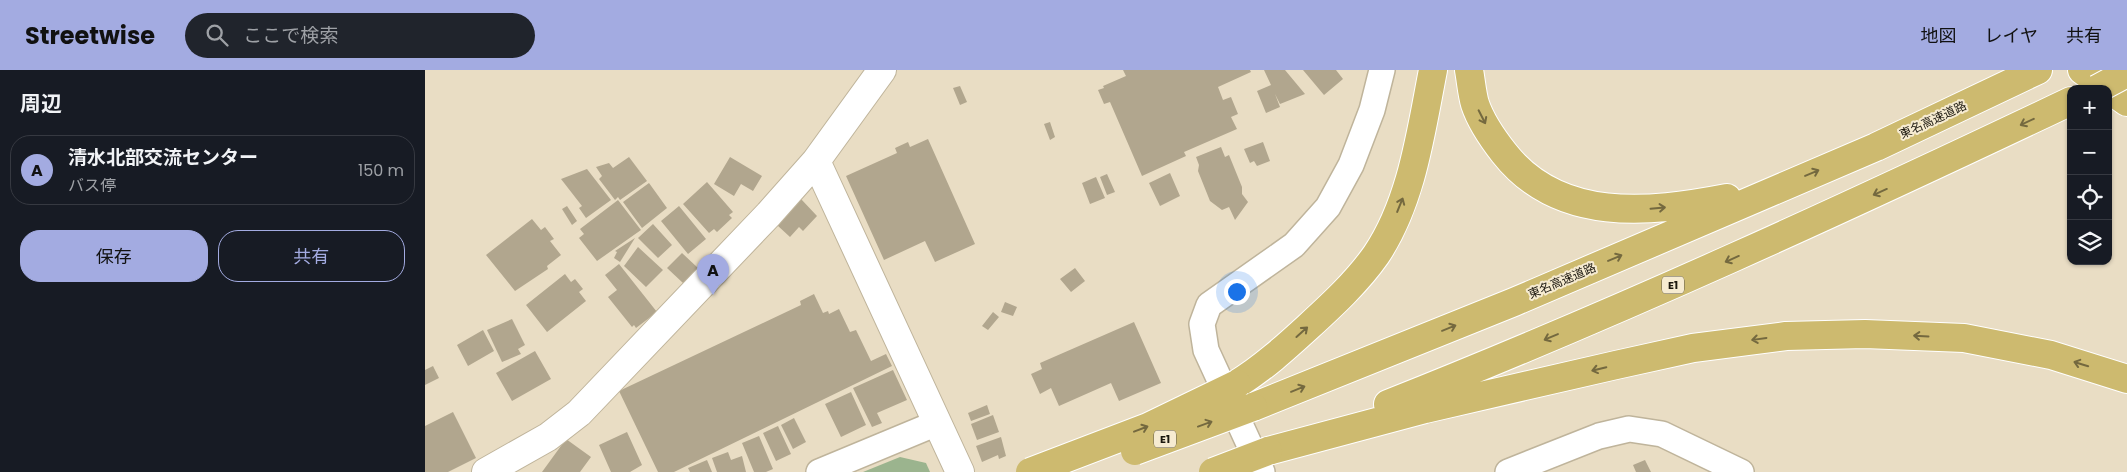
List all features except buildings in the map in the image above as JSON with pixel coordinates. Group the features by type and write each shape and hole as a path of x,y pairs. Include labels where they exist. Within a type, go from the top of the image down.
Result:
{"highway":[{"path":"1030,472 1148,426 1237,384 1263,368 1333,304 1377,254 1394,220 1409,181 1433,70"},
{"path":"1469,70 1475,104 1493,139 1517,169 1548,192 1593,207 1641,209 1691,205 1777,188"},
{"name":"東名高速道路","path":"1077,472 1253,407 1514,302 1876,147 2038,70"},
{"path":"2082,70 2127,102"},
{"path":"2104,85 2127,71"},
{"name":"E1","path":"1213,472 1265,461 1693,277 2067,103"},
{"path":"1265,461 1425,409 1693,348 1786,336 1865,334 1964,338 2051,355 2127,379"}],"street":[{"path":"486,472 549,437 579,413 769,214 815,161 882,70"},
{"path":"1265,461 1206,350 1202,324 1209,305 1294,245 1328,207 1351,165 1372,110 1382,70"},
{"path":"815,161 960,472"},
{"path":"819,472 937,423"},
{"path":"1508,472 1599,436 1629,429 1662,434 1741,472"},
{"path":"1690,448 1702,472"}],"green space":[{"path":"900,457 926,463 930,472 863,472"}],"place":[{"name":"清水北部交流センター","path":"713,295"}]}
